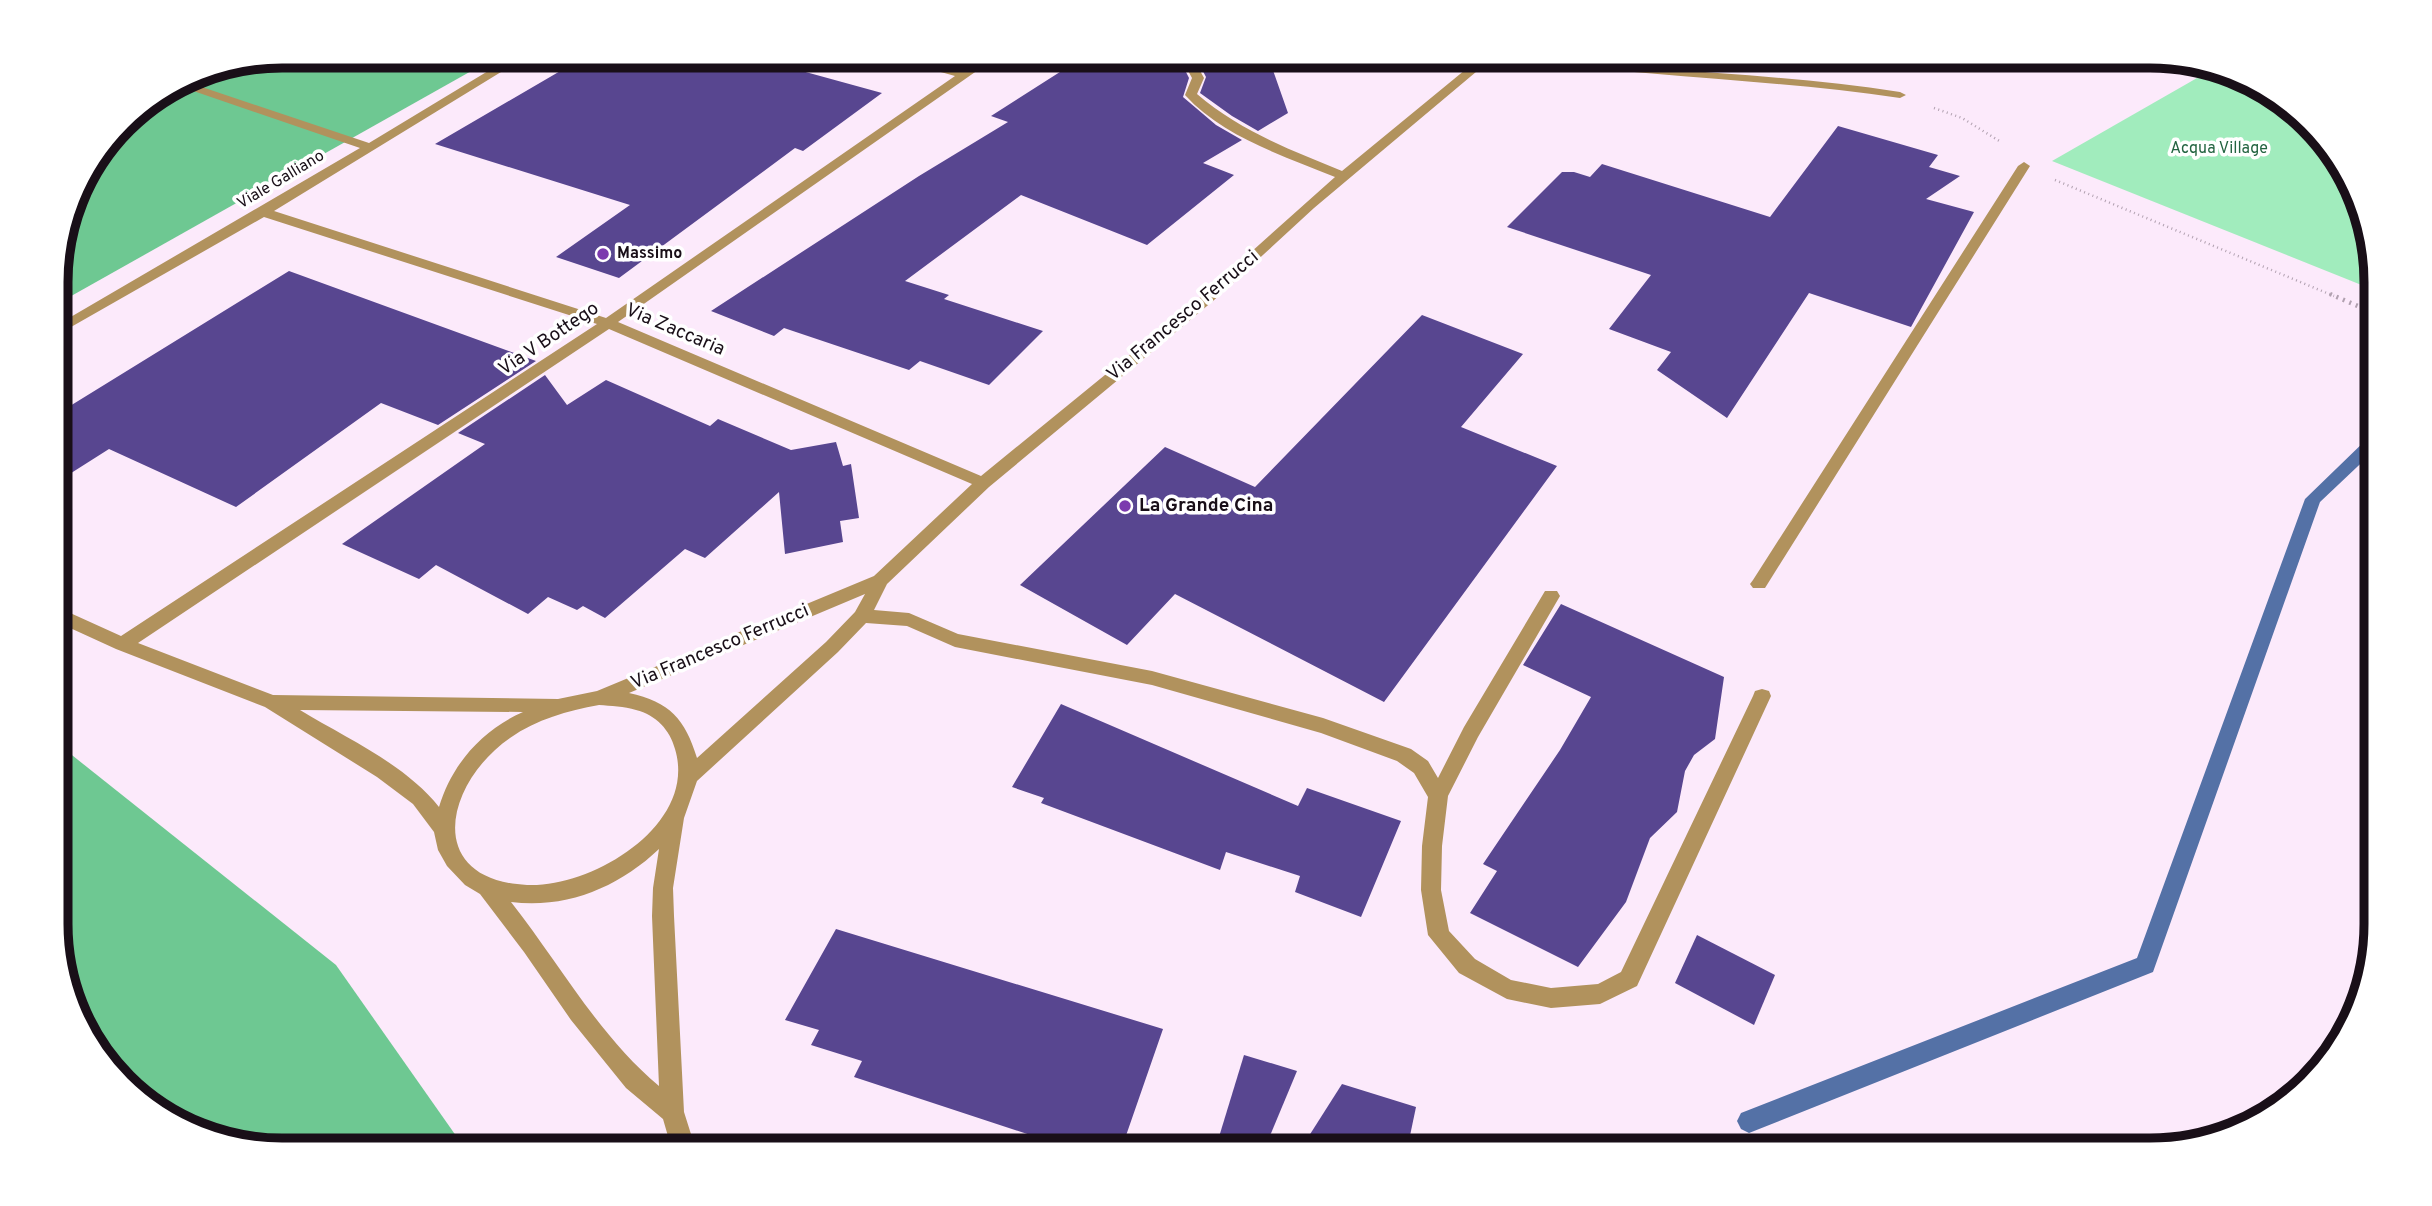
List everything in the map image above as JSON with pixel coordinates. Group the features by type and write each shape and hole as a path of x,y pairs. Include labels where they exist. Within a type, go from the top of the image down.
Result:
{"street":[{"name":"Via Francesco Ferrucci","path":"689,777 832,647 862,616 880,580 983,483 1208,298 1344,176 1474,68"},
{"path":"1614,68 1849,85 1900,95"},
{"name":"Viale Galliano","path":"69,324 263,212 499,69"},
{"path":"939,69 963,75"},
{"name":"Via V Bottego","path":"122,645 608,323 973,69"},
{"path":"1193,69 1198,78 1191,95 1211,114 1255,139 1344,176"},
{"path":"194,88 369,146"},
{"path":"1759,584 2024,166"},
{"name":"Via Zaccaria","path":"263,212 608,323 983,483"},
{"name":"Via Francesco Ferrucci","path":"599,698 880,580"},
{"path":"1551,596 1471,732 1438,796 1432,846 1432,890 1439,935 1467,966 1507,989 1551,998 1600,994 1629,979 1762,696"},
{"path":"862,616 909,620 955,640 1152,678 1323,726 1404,755 1421,767 1438,796"},
{"path":"68,619 122,645 272,702 384,771 420,798 443,828 449,853 464,874 488,889 532,945 579,1013 626,1071 672,1112"},
{"path":"272,702 559,705 599,698 632,701 658,711 677,728 688,750 689,777 684,797 674,818 648,849 610,874 568,891 525,896 488,889"},
{"path":"443,828 449,797 466,767 492,741 513,726 559,705"},
{"path":"674,818 663,888 672,1112 680,1138"}],"path":[{"path":"1900,95 1962,118 2004,144 2024,166 2364,309"}],"green space":[{"path":"268,69 475,69 69,297 70,254 76,227 97,175 121,141 141,121 175,97 213,80 240,72"},
{"name":"Acqua Village","path":"2202,75 2232,85 2269,104 2291,121 2328,163 2352,213 2362,254 2364,286 2052,161"},
{"path":"68,752 336,965 458,1138 254,1136 188,1116 141,1085 104,1043 90,1018 72,966 68,924"}],"building":[{"path":"1272,68 1288,113 1258,131 1200,93 1206,77 1202,69"},
{"path":"564,69 793,69 882,93 803,151 795,148 619,278 556,257 630,205 435,144"},
{"path":"1065,69 1184,69 1189,78 1183,97 1216,125 1242,140 1203,163 1234,175 1147,245 1021,195 905,281 949,295 944,299 1043,331 989,385 920,361 909,370 784,328 774,336 711,311 919,176 1008,122 991,116"},
{"path":"1838,126 1938,155 1929,167 1960,176 1926,199 1974,212 1911,327 1809,293 1727,418 1657,370 1671,352 1609,329 1651,275 1507,227 1562,172 1574,172 1590,177 1602,164 1770,217"},
{"path":"289,271 536,361 438,425 381,403 236,507 109,449 69,475 69,407"},
{"path":"1422,315 1523,354 1461,427 1557,466 1384,702 1175,594 1127,645 1020,585 1165,447 1255,487"},
{"path":"545,375 567,405 606,380 710,426 718,419 791,450 836,442 843,466 851,464 859,518 840,521 843,542 785,554 779,492 705,558 685,549 605,618 583,606 577,610 548,597 528,614 436,565 419,579 342,544 485,444 458,433"},
{"path":"1561,604 1724,677 1715,739 1694,755 1685,771 1677,812 1650,838 1626,902 1578,967 1470,913 1497,871 1483,864 1560,750 1591,697 1523,665"},
{"path":"1061,704 1298,806 1307,788 1401,821 1361,917 1295,892 1300,876 1226,852 1220,870 1041,803 1044,798 1012,787"},
{"path":"836,929 1163,1029 1125,1138 1038,1138 854,1077 862,1061 811,1045 819,1030 785,1020"},
{"path":"1697,935 1775,975 1754,1025 1675,983"},
{"path":"1244,1055 1297,1071 1269,1137 1219,1138"},
{"path":"1342,1084 1416,1107 1410,1137 1308,1137"}],"waterway":[{"path":"1749,1121 2145,965 2313,499 2364,451"}],"place":[{"name":"Massimo","path":"603,254"},
{"name":"La Grande Cina","path":"1125,506"}]}
